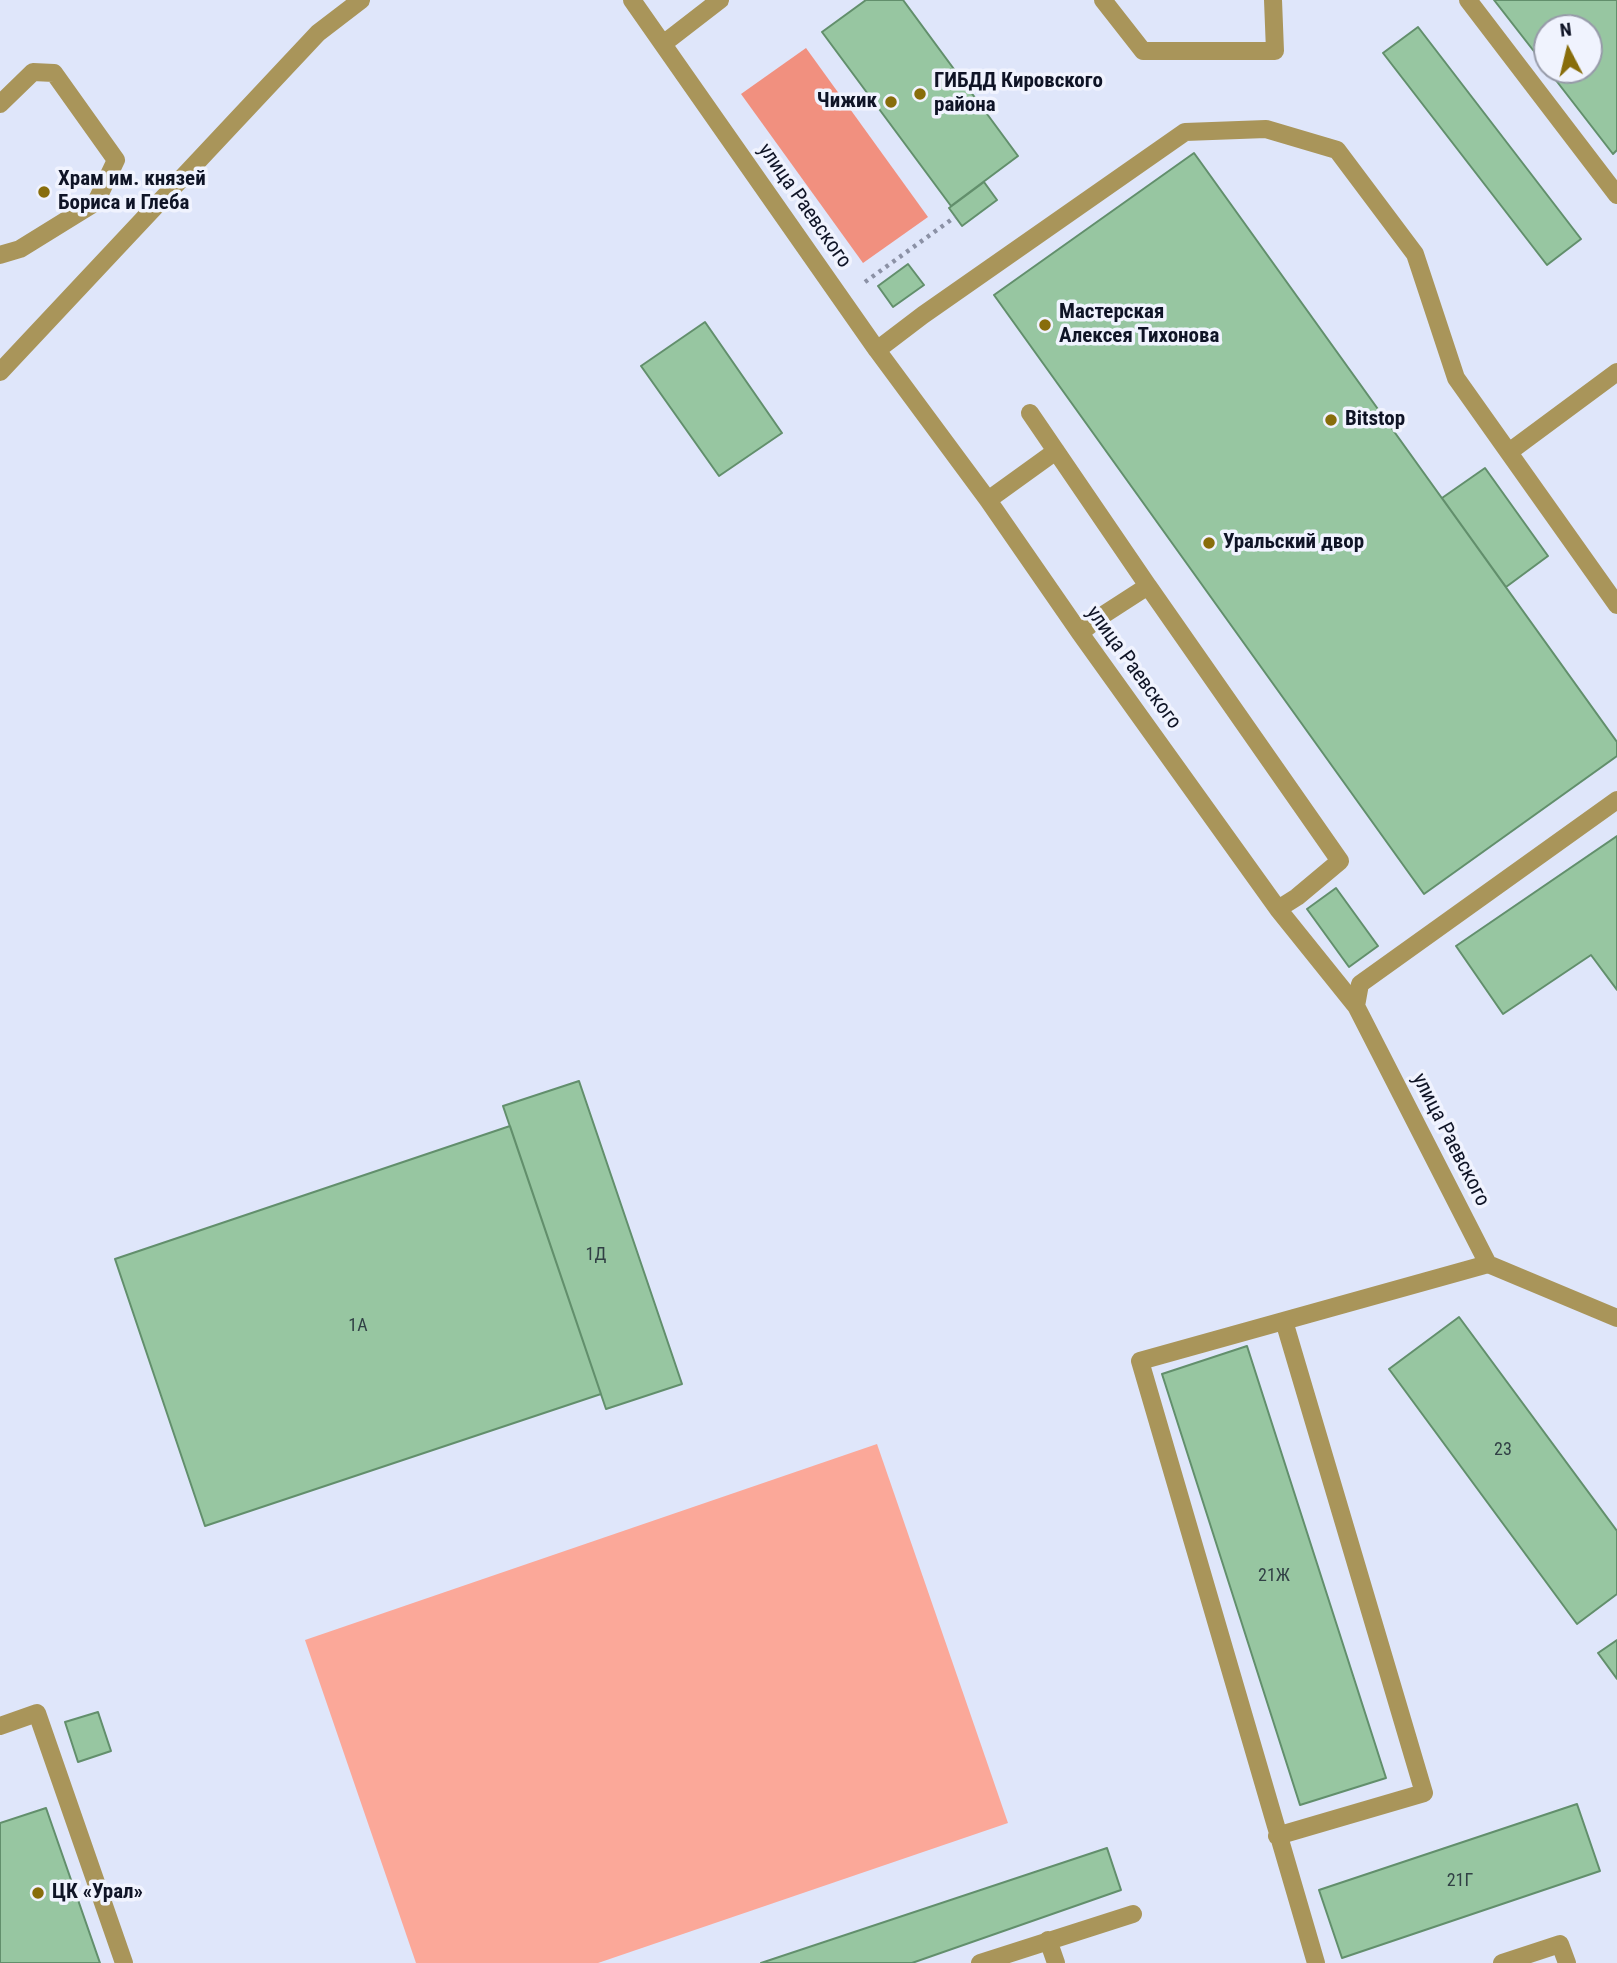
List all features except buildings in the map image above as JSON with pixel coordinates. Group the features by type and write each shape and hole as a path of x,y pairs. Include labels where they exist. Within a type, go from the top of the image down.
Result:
{"street":[{"path":"0,372 318,33 361,0"},
{"name":"улица Раевского","path":"632,0 877,350 988,500 1278,909 1356,1006 1488,1264"},
{"path":"663,44 720,0"},
{"path":"1104,0 1143,51 1275,51 1273,0"},
{"path":"1468,0 1617,195"},
{"path":"0,104 33,72 54,73 116,160 96,202 20,249 0,255"},
{"path":"877,350 905,327 1185,132 1266,129 1337,150 1416,254 1456,378 1617,605"},
{"path":"1509,452 1617,372"},
{"path":"1030,412 1340,861 1297,897 1278,909"},
{"path":"988,500 1056,451"},
{"path":"1080,633 1148,586"},
{"path":"1356,1006 1360,984 1617,800"},
{"path":"1316,1963 1140,1361 1488,1264 1617,1318"},
{"path":"1277,1836 1423,1793 1284,1321"},
{"path":"0,1726 37,1713 124,1963"},
{"path":"980,1963 1133,1914"},
{"path":"1048,1940 1056,1963"},
{"path":"1502,1963 1560,1944 1567,1963"}],"path":[{"path":"861,285 955,217"}],"shaded area":[{"path":"806,48 928,217 863,263 741,94"},
{"path":"877,1444 1008,1823 598,1963 416,1963 305,1640"}],"place":[{"name":"ГИБДД Кировского района","path":"920,94"},
{"name":"Чижик","path":"891,102"},
{"name":"Храм им. князей Бориса и Глеба","path":"44,192"},
{"name":"Мастерская Алексея Тихонова","path":"1045,325"},
{"name":"Bitstop","path":"1331,420"},
{"name":"Уральский двор","path":"1209,543"},
{"name":"ЦК «Урал»","path":"38,1893"}]}
